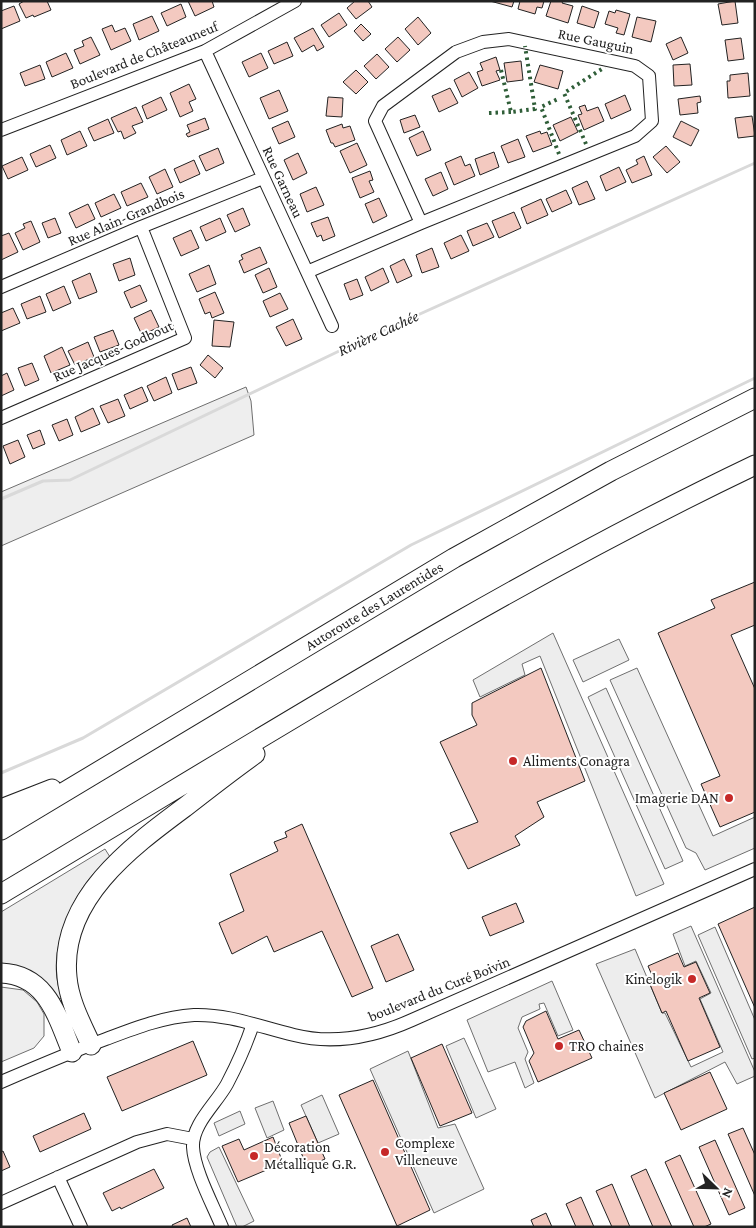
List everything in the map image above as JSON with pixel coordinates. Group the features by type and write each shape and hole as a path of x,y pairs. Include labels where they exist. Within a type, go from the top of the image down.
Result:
{"highway":[{"name":"Autoroute des Laurentides","path":"1,830 454,558 620,467 755,398"},
{"path":"1,894 467,615 635,524 755,465"},
{"path":"91,1045 72,1000 66,967 66,955 72,932 90,894 117,862 155,829 336,693"},
{"path":"1,809 104,768"},
{"path":"1,973 24,978 46,995 72,1052"}],"street":[{"name":"Boulevard de Châteauneuf","path":"1,130 205,51 295,1"},
{"name":"Rue Gauguin","path":"307,272 421,222 635,136 652,121 649,76 635,66 509,39 484,42 456,52 383,106 375,121 421,222"},
{"name":"Rue Garneau","path":"205,51 332,326"},
{"name":"Rue Alain-Grandbois","path":"1,287 141,227 263,178"},
{"name":"Rue Jacques-Godbout","path":"1,418 185,338 141,227"},
{"name":"boulevard du Curé Boivin","path":"1,1082 72,1052 147,1024 188,1016 218,1016 295,1035 324,1039 361,1037 388,1030 755,869"},
{"path":"222,1227 193,1152 193,1139 198,1126 229,1079 253,1024"},
{"path":"1,1202 125,1147 159,1135 173,1134 193,1139"},
{"path":"58,1177 81,1227"}],"shaded area":[{"path":"246,387 251,401 254,435 1,546 1,492"},
{"path":"553,633 664,884 636,896 540,656 522,664 525,675 480,697 473,680"},
{"path":"619,639 629,660 583,682 573,660"},
{"path":"637,668 713,836 755,817 755,848 705,870 696,853 686,848 610,680"},
{"path":"606,688 683,861 665,869 588,697"},
{"path":"105,849 110,857 91,876 66,920 57,953 56,969 58,984 63,998 58,999 48,984 35,974 19,967 1,964 1,912"},
{"path":"691,926 755,1072 755,1076 737,1084 725,1062 655,1098 596,964 635,949 662,1013 665,1013 691,1067 723,1052 700,999 711,993 696,961 685,966 673,934"},
{"path":"715,927 755,1020 755,1058 752,1059 698,935"},
{"path":"552,981 573,1030 558,1036 544,1003 539,1004 540,1009 522,1017 518,1028 528,1052 525,1059 534,1083 525,1088 515,1062 488,1072 467,1020"},
{"path":"1,987 23,990 37,1002 44,1014 44,1036 34,1048 1,1062"},
{"path":"464,1038 496,1109 476,1118 446,1046"},
{"path":"408,1051 438,1128 455,1124 484,1189 434,1213 370,1069"},
{"path":"322,1095 339,1134 318,1143 301,1105"},
{"path":"273,1101 284,1130 267,1138 255,1108"},
{"path":"240,1111 245,1124 219,1136 214,1123"},
{"path":"219,1147 254,1221 242,1227 237,1227 207,1157 210,1152"}],"building":[{"path":"24,1 47,1 51,10 26,18 19,4"},
{"path":"188,1 212,1 214,7 195,16"},
{"path":"355,1 368,1 372,7 356,19 347,8"},
{"path":"490,1 514,1 512,7"},
{"path":"520,1 544,1 542,8 537,7 535,14 518,9"},
{"path":"551,1 563,1 562,3 573,6 568,23 546,16"},
{"path":"735,1 738,23 722,25 718,4"},
{"path":"181,4 186,17 167,26 161,13"},
{"path":"14,6 20,21 1,29 1,11"},
{"path":"582,6 599,12 594,28 577,23"},
{"path":"616,10 630,14 624,35 616,33 618,28 605,24 609,11 615,13"},
{"path":"339,13 347,25 329,37 321,25"},
{"path":"152,16 159,31 139,40 133,24"},
{"path":"418,17 431,33 418,45 405,29"},
{"path":"637,17 656,21 651,42 632,37"},
{"path":"361,24 371,34 363,41 354,31"},
{"path":"112,25 115,32 125,28 131,41 111,50 102,29"},
{"path":"313,28 324,47 317,51 314,45 302,52 294,38"},
{"path":"91,37 100,55 80,64 74,50 84,46 82,41"},
{"path":"398,37 410,50 397,62 385,49"},
{"path":"681,37 688,53 673,60 666,44"},
{"path":"741,38 744,59 728,61 725,40"},
{"path":"287,42 293,56 274,64 268,51"},
{"path":"66,53 73,68 52,77 46,62"},
{"path":"261,53 268,68 249,77 242,62"},
{"path":"377,54 389,67 376,79 364,66"},
{"path":"496,57 500,70 496,71 500,80 482,86 477,72 483,70 480,63"},
{"path":"521,61 523,80 507,82 504,63"},
{"path":"690,64 692,85 674,86 673,65"},
{"path":"40,65 45,79 25,86 20,73"},
{"path":"540,65 563,71 558,89 534,82"},
{"path":"356,70 368,82 356,94 343,82"},
{"path":"469,72 478,88 462,97 454,80"},
{"path":"748,73 750,96 728,98 727,81 730,81 730,75"},
{"path":"189,84 196,99 189,102 193,111 180,117 170,93"},
{"path":"450,88 458,103 439,112 432,96"},
{"path":"279,90 288,111 269,119 260,98"},
{"path":"625,95 631,110 611,119 605,104"},
{"path":"700,96 701,102 697,103 698,113 680,115 678,99"},
{"path":"161,97 167,110 147,119 142,106"},
{"path":"328,97 343,98 342,117 326,116"},
{"path":"585,105 587,111 598,107 604,121 584,130 578,115 582,114 579,107"},
{"path":"136,107 143,122 132,126 136,133 124,139 121,131 118,132 111,118"},
{"path":"415,115 420,127 404,133 400,120"},
{"path":"752,116 755,136 738,138 735,118"},
{"path":"571,117 578,132 560,141 553,125"},
{"path":"205,118 209,129 188,137 186,134 190,132 187,125"},
{"path":"108,119 114,133 94,141 88,128"},
{"path":"288,121 295,137 279,144 272,128"},
{"path":"681,121 699,130 691,146 673,137"},
{"path":"342,124 343,128 350,126 355,140 335,147 331,143 326,130"},
{"path":"80,131 87,146 67,155 61,140"},
{"path":"423,131 431,150 417,156 409,138"},
{"path":"540,131 541,134 547,132 552,145 533,152 526,136"},
{"path":"518,139 525,157 508,163 501,146"},
{"path":"357,143 367,165 350,173 340,151"},
{"path":"50,145 56,158 36,167 30,154"},
{"path":"666,146 680,162 667,173 653,157"},
{"path":"218,148 224,163 206,171 199,156"},
{"path":"494,152 499,167 480,175 475,159"},
{"path":"298,153 307,173 293,180 284,160"},
{"path":"461,156 465,166 470,164 475,176 454,185 445,163"},
{"path":"644,156 652,175 632,183 626,170 638,164 636,160"},
{"path":"22,157 28,170 8,179 2,166"},
{"path":"194,160 200,174 180,183 174,169"},
{"path":"619,167 626,182 606,191 600,176"},
{"path":"165,169 173,187 157,194 149,177"},
{"path":"370,171 373,180 369,181 374,192 360,198 352,178"},
{"path":"441,172 448,189 433,196 425,179"},
{"path":"587,181 595,199 579,205 572,188"},
{"path":"141,183 148,197 127,206 121,192"},
{"path":"316,187 324,205 307,212 300,194"},
{"path":"566,190 572,203 552,212 546,199"},
{"path":"114,194 121,208 101,217 95,203"},
{"path":"379,198 387,216 373,223 365,204"},
{"path":"541,199 548,215 527,224 521,208"},
{"path":"88,204 95,219 76,228 69,213"},
{"path":"243,208 250,225 235,232 227,215"},
{"path":"514,212 521,228 499,238 492,221"},
{"path":"328,217 335,236 323,241 321,235 317,237 311,223"},
{"path":"55,218 61,233 48,238 42,223"},
{"path":"220,218 226,232 206,241 200,227"},
{"path":"31,221 40,242 23,250 15,233 25,228 23,224"},
{"path":"487,223 494,237 473,246 467,231"},
{"path":"191,230 199,248 181,256 173,238"},
{"path":"9,233 18,252 1,260 1,236"},
{"path":"461,235 469,251 451,259 444,243"},
{"path":"260,247 267,263 244,273 239,261 243,259 241,255"},
{"path":"432,248 439,267 422,273 416,255"},
{"path":"130,258 135,275 119,281 113,264"},
{"path":"404,259 412,276 397,283 390,266"},
{"path":"209,265 216,284 197,292 189,274"},
{"path":"269,268 277,287 263,293 255,275"},
{"path":"383,268 389,282 371,291 365,277"},
{"path":"90,273 97,292 79,299 72,281"},
{"path":"357,279 363,295 350,300 344,284"},
{"path":"140,285 147,301 131,308 124,292"},
{"path":"64,286 71,303 53,311 46,294"},
{"path":"215,292 224,313 212,318 210,312 205,314 199,299"},
{"path":"280,293 288,309 270,317 263,301"},
{"path":"40,296 46,312 27,319 21,304"},
{"path":"13,308 20,323 1,331 1,313"},
{"path":"151,310 159,327 142,335 134,318"},
{"path":"293,319 302,339 286,346 276,327"},
{"path":"214,320 234,322 230,347 212,346"},
{"path":"113,330 119,345 100,352 94,337"},
{"path":"88,342 94,357 75,365 68,351"},
{"path":"62,347 70,365 51,373 44,356"},
{"path":"208,355 223,368 215,378 200,365"},
{"path":"32,363 39,380 25,386 18,368"},
{"path":"191,367 197,383 178,390 172,374"},
{"path":"7,373 14,390 1,396 1,376"},
{"path":"166,377 172,393 154,401 147,386"},
{"path":"142,387 148,401 130,409 124,395"},
{"path":"118,399 125,416 108,423 100,406"},
{"path":"93,408 100,424 81,432 75,417"},
{"path":"67,419 73,435 59,441 52,425"},
{"path":"40,430 45,444 33,449 27,435"},
{"path":"18,440 25,457 10,464 3,446"},
{"path":"755,582 755,625 731,635 755,689 755,812 720,827 701,784 720,776 658,633 715,608 711,600"},
{"name":"Aliments Conagra","path":"541,668 585,781 537,802 544,817 515,836 520,845 468,869 450,833 478,822 440,742 477,725 472,715 472,703"},
{"path":"302,824 373,988 352,997 322,931 274,952 267,936 232,954 219,923 244,911 230,874 278,851 274,842 287,837 285,832"},
{"path":"516,903 524,922 490,936 482,917"},
{"path":"755,907 755,1008 718,924"},
{"path":"398,934 414,970 386,982 371,946"},
{"path":"678,953 684,967 696,962 710,993 699,998 720,1047 688,1061 666,1011 662,1013 649,982 654,980 648,966"},
{"name":"TRO chaines","path":"546,1011 558,1039 579,1030 592,1058 538,1082 529,1061 534,1053 523,1027 526,1021"},
{"path":"193,1041 207,1075 122,1111 107,1077"},
{"name":"Complexe Villeneuve","path":"442,1044 472,1113 440,1126 411,1058"},
{"path":"710,1072 727,1109 681,1130 664,1093"},
{"name":"Complexe Villeneuve","path":"373,1080 430,1210 397,1226 339,1095"},
{"path":"84,1113 91,1129 40,1152 33,1136"},
{"path":"306,1116 325,1159 307,1167 289,1123"},
{"path":"743,1128 755,1155 755,1196 728,1134"},
{"name":"Décoration Métallique G.R.","path":"273,1137 283,1163 238,1182 222,1146 239,1139 244,1150"},
{"path":"715,1140 745,1208 729,1215 699,1147"},
{"path":"3,1151 10,1167 1,1171 1,1152"},
{"path":"680,1155 711,1224 704,1227 694,1227 665,1162"},
{"path":"154,1169 164,1188 121,1209 120,1207 112,1211 103,1193"},
{"path":"646,1169 672,1227 653,1227 631,1176"},
{"path":"612,1184 630,1227 612,1227 596,1191"},
{"path":"581,1197 594,1227 576,1227 566,1204"},
{"path":"546,1213 552,1227 534,1227 531,1220"},
{"path":"187,1218 191,1227 173,1227 172,1225"}],"waterway":[{"name":"Rivière Cachée","path":"1,499 43,481 70,480 360,341 755,163"},
{"path":"1,773 83,738 411,545 755,378"}],"hedge":[{"path":"501,70 511,112 535,109 525,46"},
{"path":"586,144 564,93 605,67"},
{"path":"559,154 541,107 560,98"},
{"path":"489,113 511,112"}],"place":[{"name":"Aliments Conagra","path":"513,761"},
{"name":"Imagerie DAN","path":"729,798"},
{"name":"Kinelogik","path":"692,979"},
{"name":"TRO chaines","path":"559,1046"},
{"name":"Complexe Villeneuve","path":"385,1152"},
{"name":"Décoration Métallique G.R.","path":"254,1156"}]}
